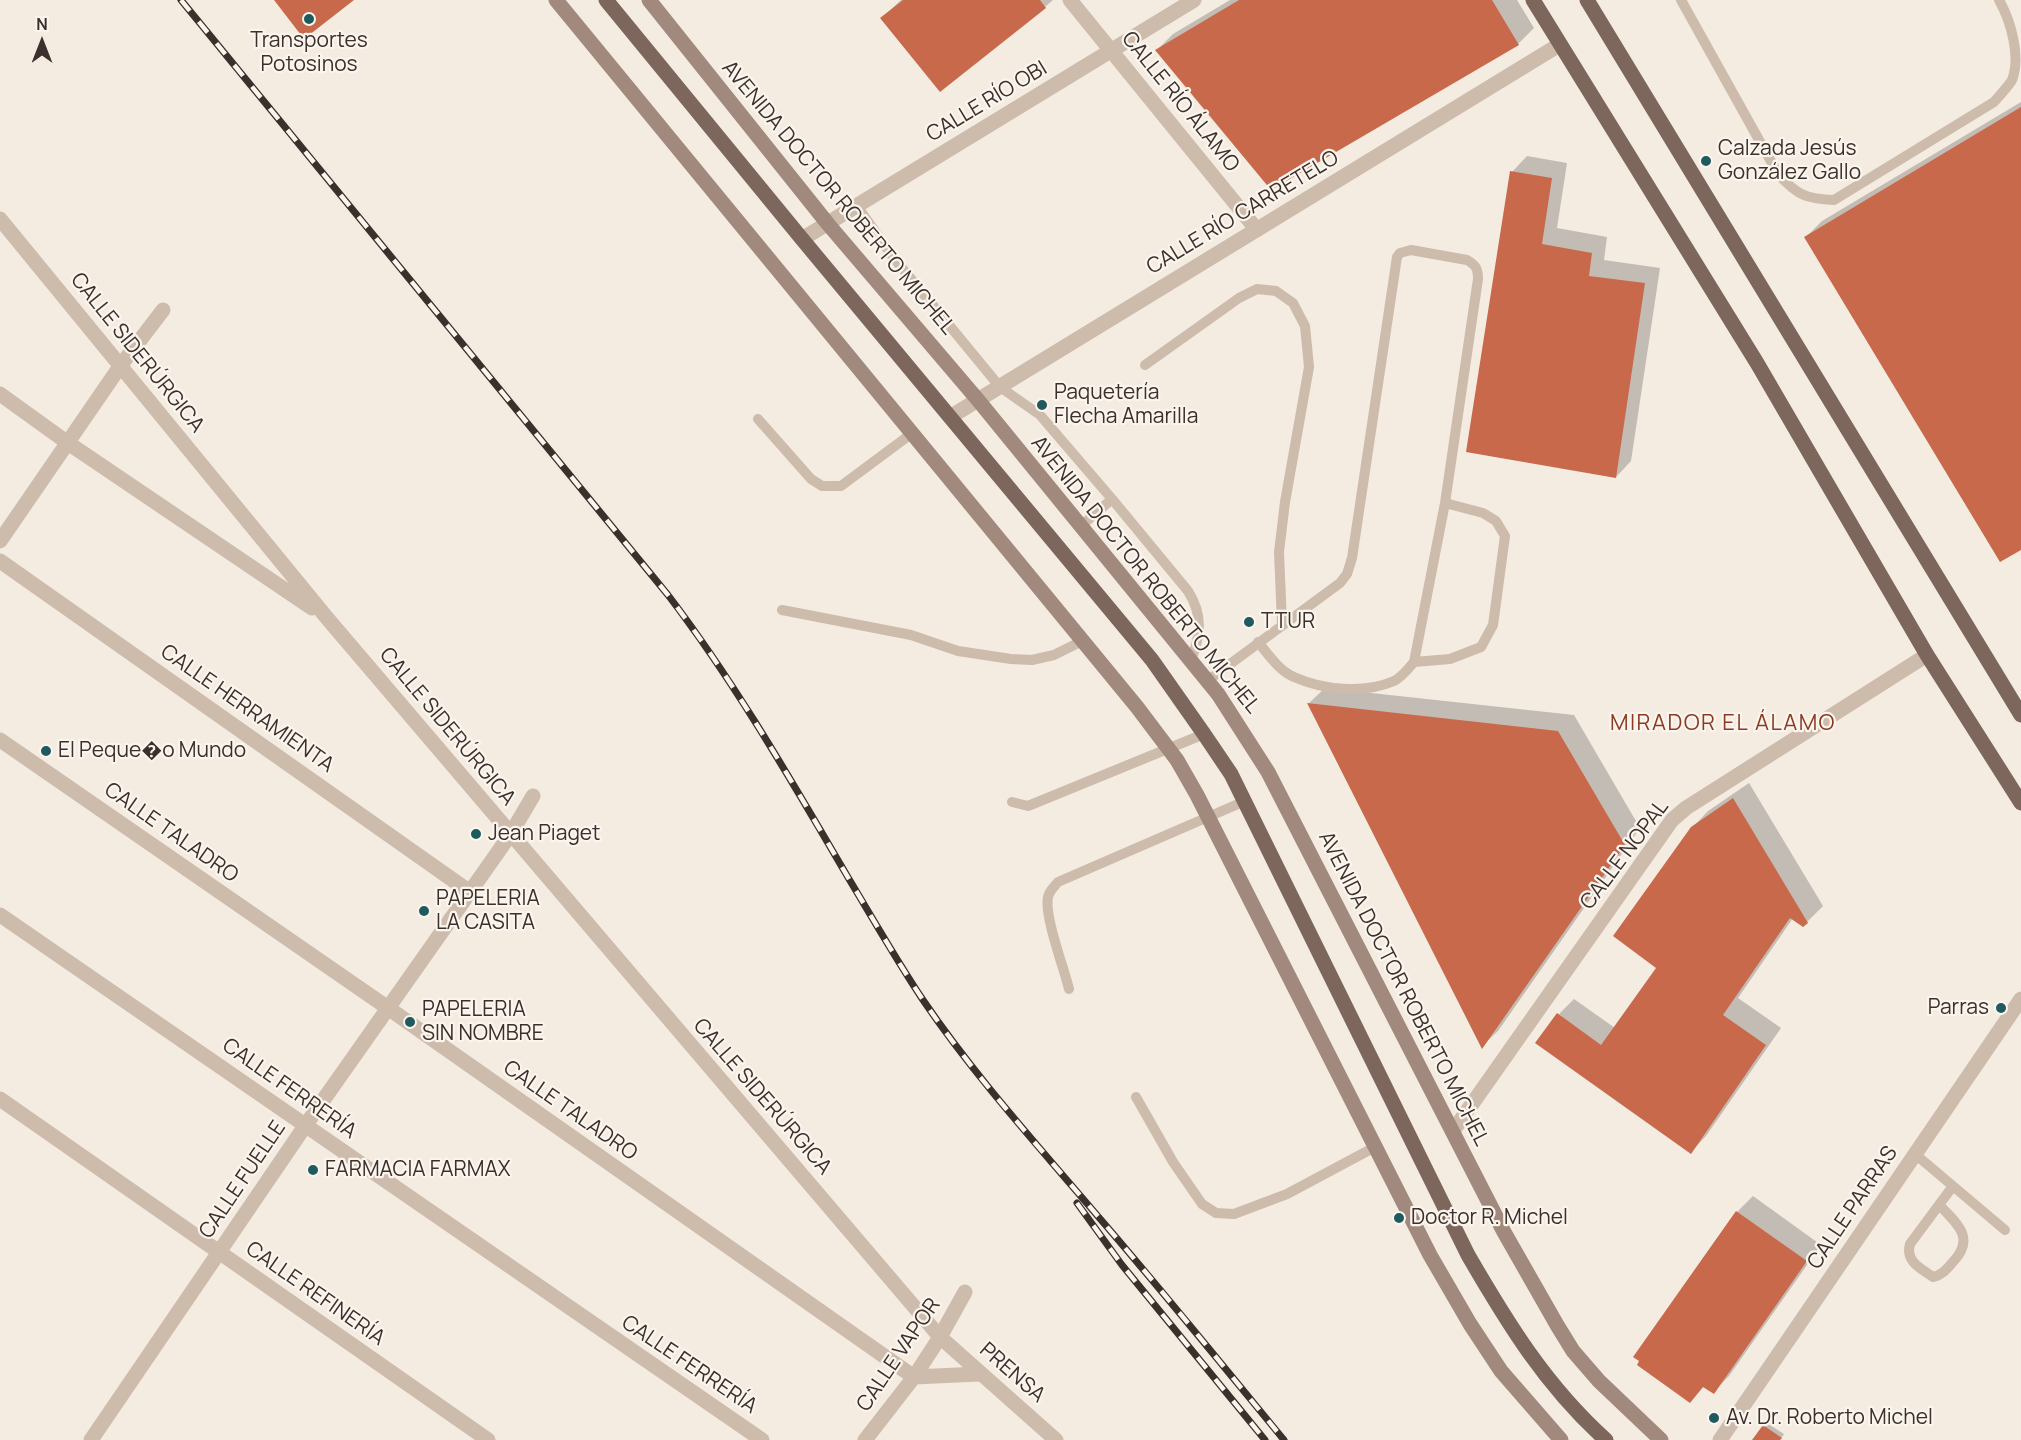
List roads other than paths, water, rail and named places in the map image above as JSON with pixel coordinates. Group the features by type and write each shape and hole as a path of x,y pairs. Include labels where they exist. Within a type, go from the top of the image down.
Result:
{"main road":[{"path":"556,0 1137,706 1169,749 1209,818 1430,1256 1501,1371 1562,1440"},
{"path":"606,0 1152,660 1204,734 1231,774 1245,801 1474,1264 1507,1322 1545,1376 1583,1419 1606,1440"},
{"name":"AVENIDA DOCTOR ROBERTO MICHEL","path":"649,0 828,224 978,400 1218,694 1268,771 1504,1232 1573,1351 1599,1381 1661,1440"},
{"path":"1533,0 1558,45 1757,363 1927,655 2021,803"},
{"path":"1592,2 2021,715"}],"street":[{"name":"CALLE RÍO ÁLAMO","path":"1070,0 1257,230"},
{"name":"CALLE RÍO OBI","path":"802,239 1194,0"},
{"name":"CALLE RÍO CARRETELO","path":"950,417 1558,45"},
{"name":"CALLE SIDERÚRGICA","path":"0,219 327,618 940,1338"},
{"path":"0,541 121,365 163,310"},
{"path":"0,394 68,443 327,618"},
{"name":"CALLE HERRAMIENTA","path":"0,561 470,892"},
{"name":"CALLE NOPAL","path":"1453,1131 1672,820 1686,808 1927,655"},
{"name":"CALLE TALADRO","path":"0,740 388,1008 914,1377"},
{"name":"CALLE FUELLE","path":"91,1440 305,1126 510,835 533,796"},
{"name":"CALLE FERRERÍA","path":"0,915 762,1440"},
{"name":"CALLE PARRAS","path":"1720,1440 2021,999"},
{"name":"CALLE REFINERÍA","path":"0,1099 488,1440"},
{"name":"CALLE VAPOR","path":"866,1440 914,1377 940,1338 965,1292"},
{"name":"PRENSA","path":"940,1338 1056,1440"},
{"path":"914,1377 979,1374"}],"lane":[{"path":"1681,0 1778,174 1793,190 1811,200 1834,200 1994,102 2013,78 2018,48 1999,0"},
{"path":"857,206 893,257 1000,387 1040,415 1188,591 1199,615 1200,629 1198,643 1191,660"},
{"path":"1207,681 1258,642 1282,624 1340,583 1347,574 1352,558 1395,262 1400,253 1405,250 1467,260 1477,267 1478,273 1445,503 1414,662 1395,681 1370,688 1335,687 1293,677 1278,665 1258,642"},
{"path":"1145,365 1239,298 1257,289 1276,291 1293,303 1305,326 1309,368 1285,502 1279,552 1282,624"},
{"path":"758,419 811,479 822,486 841,486 911,434"},
{"path":"1080,527 1112,500"},
{"path":"1414,662 1450,659 1481,647 1493,625 1505,536 1496,521 1483,513 1445,503"},
{"path":"782,610 911,635 958,651 1011,659 1032,660 1054,655 1082,641"},
{"path":"1012,802 1028,806 1204,734"},
{"path":"1070,988 1048,913 1047,898 1058,882 1245,801"},
{"path":"1136,1097 1179,1171 1202,1204 1216,1213 1234,1214 1287,1194 1375,1147"},
{"path":"1915,1154 2005,1230"},
{"path":"1939,1205 1961,1228 1964,1237 1961,1254 1940,1275 1933,1277 1912,1262 1908,1251 1911,1244 1939,1205 1953,1186"}],"railway":[{"path":"181,0 668,595 740,698 894,955 943,1029 1010,1113 1284,1440"},
{"path":"1077,1203 1122,1265 1265,1440"}],"place":[{"name":"Transportes Potosinos","path":"309,19"},
{"name":"Calzada Jesús González Gallo","path":"1706,161"},
{"name":"Paquetería Flecha Amarilla","path":"1042,405"},
{"name":"TTUR","path":"1249,622"},
{"name":"El Peque�o Mundo","path":"46,751"},
{"name":"Jean Piaget","path":"476,834"},
{"name":"PAPELERIA LA CASITA","path":"424,911"},
{"name":"Parras","path":"2001,1008"},
{"name":"PAPELERIA SIN NOMBRE","path":"410,1022"},
{"name":"FARMACIA FARMAX","path":"313,1170"},
{"name":"Doctor R. Michel","path":"1399,1218"},
{"name":"Av. Dr. Roberto Michel","path":"1714,1418"}],"district":[{"name":"MIRADOR EL ÁLAMO","path":"1723,724"}]}
